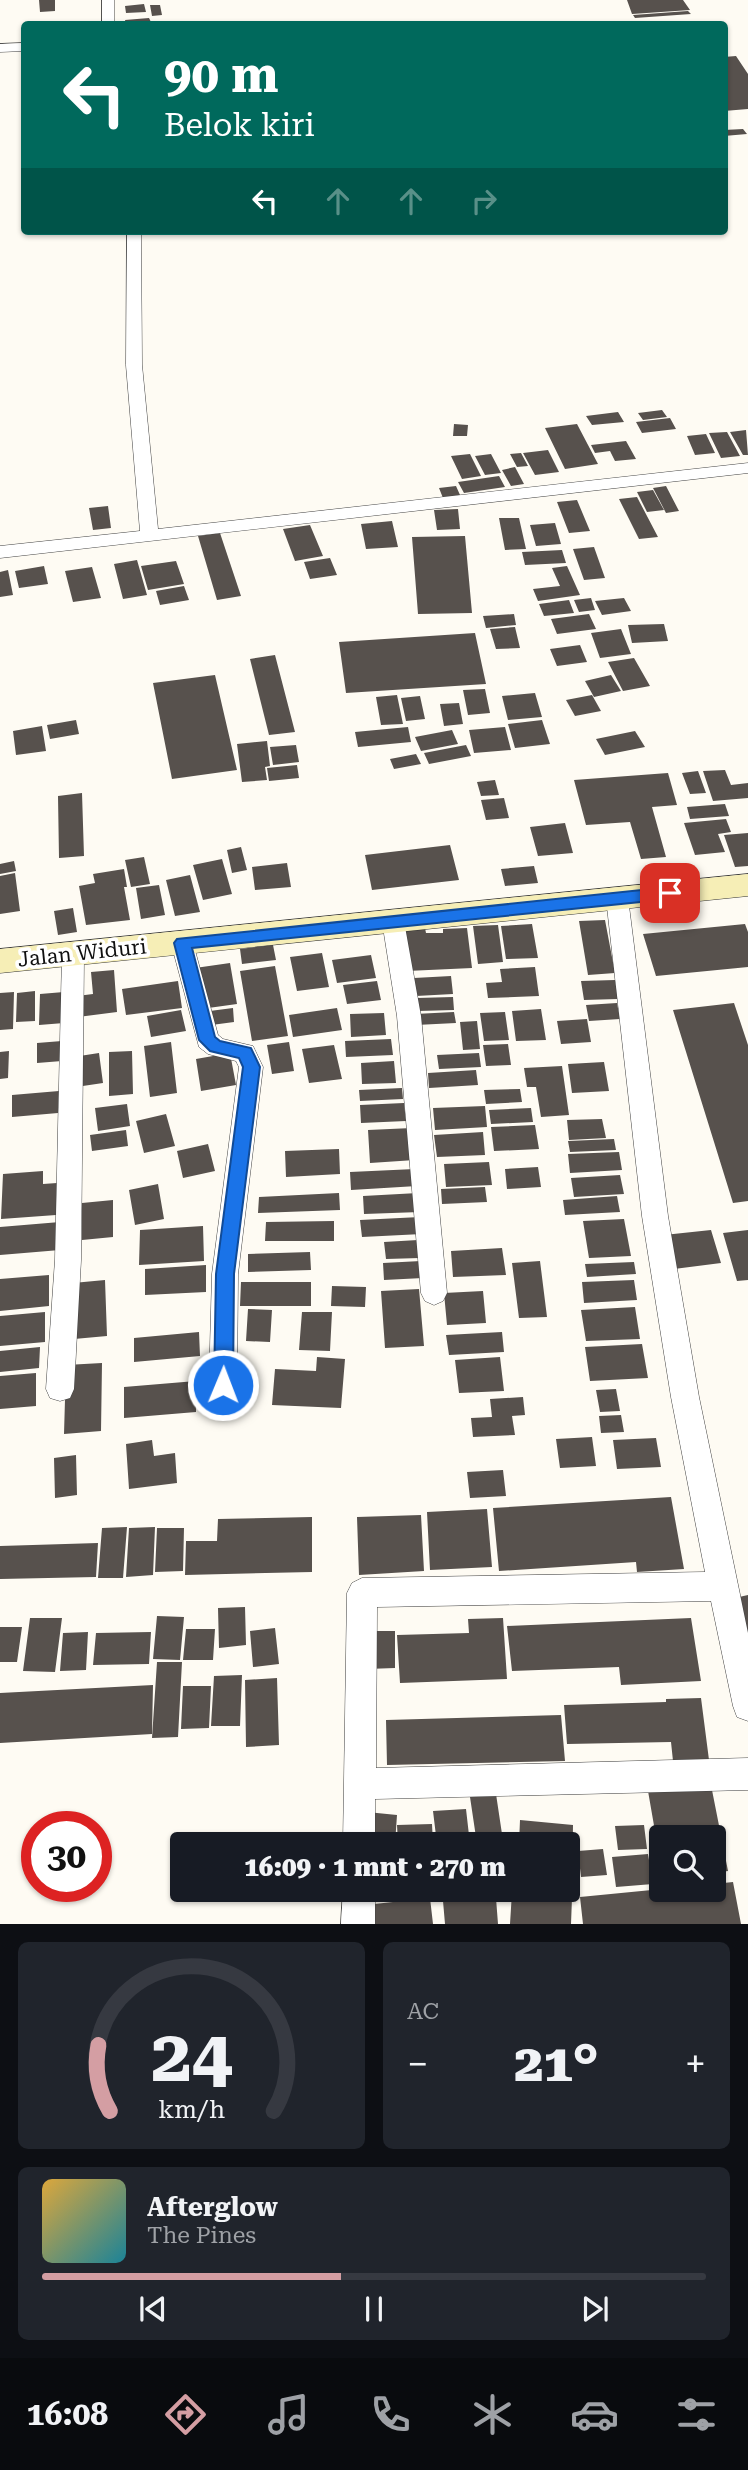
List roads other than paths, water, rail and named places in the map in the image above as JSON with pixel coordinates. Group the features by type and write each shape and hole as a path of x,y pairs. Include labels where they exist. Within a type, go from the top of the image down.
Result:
{"main road":[{"name":"Jalan Widuri","path":"0,961 748,885"}],"street":[{"path":"108,0 108,21"},
{"path":"0,48 21,47"},
{"path":"134,235 134,365 149,534"},
{"path":"0,552 748,468"},
{"path":"618,898 657,1225 685,1397 722,1586 745,1671 748,1706"},
{"path":"393,920 410,1016 434,1293"},
{"path":"182,943 207,1040 216,1047 245,1053 251,1067 225,1274 223,1385"},
{"path":"60,1389 68,1260 73,955"},
{"path":"359,1832 362,1593 722,1586"},
{"path":"360,1784 748,1774"},
{"path":"358,1924 359,1902"}]}
